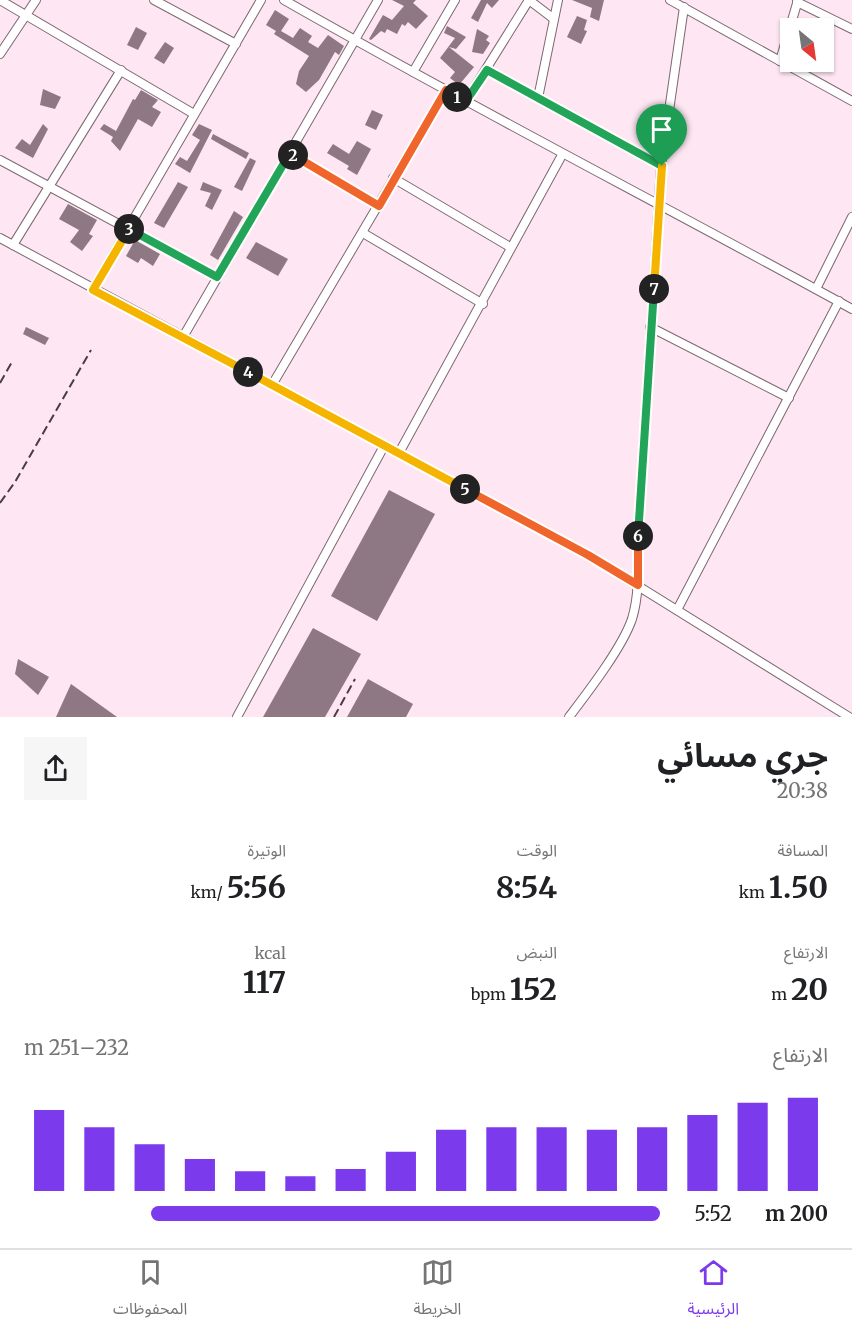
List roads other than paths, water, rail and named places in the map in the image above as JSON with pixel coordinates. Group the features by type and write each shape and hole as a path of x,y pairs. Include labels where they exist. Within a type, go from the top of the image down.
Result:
{"street":[{"path":"0,0 194,114"},
{"path":"0,54 36,0"},
{"path":"154,0 236,44"},
{"path":"93,290 261,0"},
{"path":"284,0 562,155 660,205 852,309"},
{"path":"413,72 455,0"},
{"path":"466,101 529,0 554,19"},
{"path":"538,98 558,0"},
{"path":"670,0 780,61"},
{"path":"183,337 355,40 375,1"},
{"path":"792,18 797,1 852,29"},
{"path":"569,717 596,682 632,620 638,585 638,536 662,166 684,8"},
{"path":"13,245 121,70"},
{"path":"487,70 662,166"},
{"path":"800,72 852,101"},
{"path":"272,385 446,90"},
{"path":"290,153 379,206"},
{"path":"399,453 483,304 510,247 562,155"},
{"path":"0,160 217,277"},
{"path":"393,178 510,247"},
{"path":"816,289 852,217"},
{"path":"363,233 483,304"},
{"path":"0,238 588,555 849,717"},
{"path":"677,610 839,302"},
{"path":"650,327 789,398"},
{"path":"237,717 384,446"}],"railway":[{"path":"0,503 15,482 91,350"},
{"path":"0,383 13,360"},
{"path":"334,717 355,679"}]}
